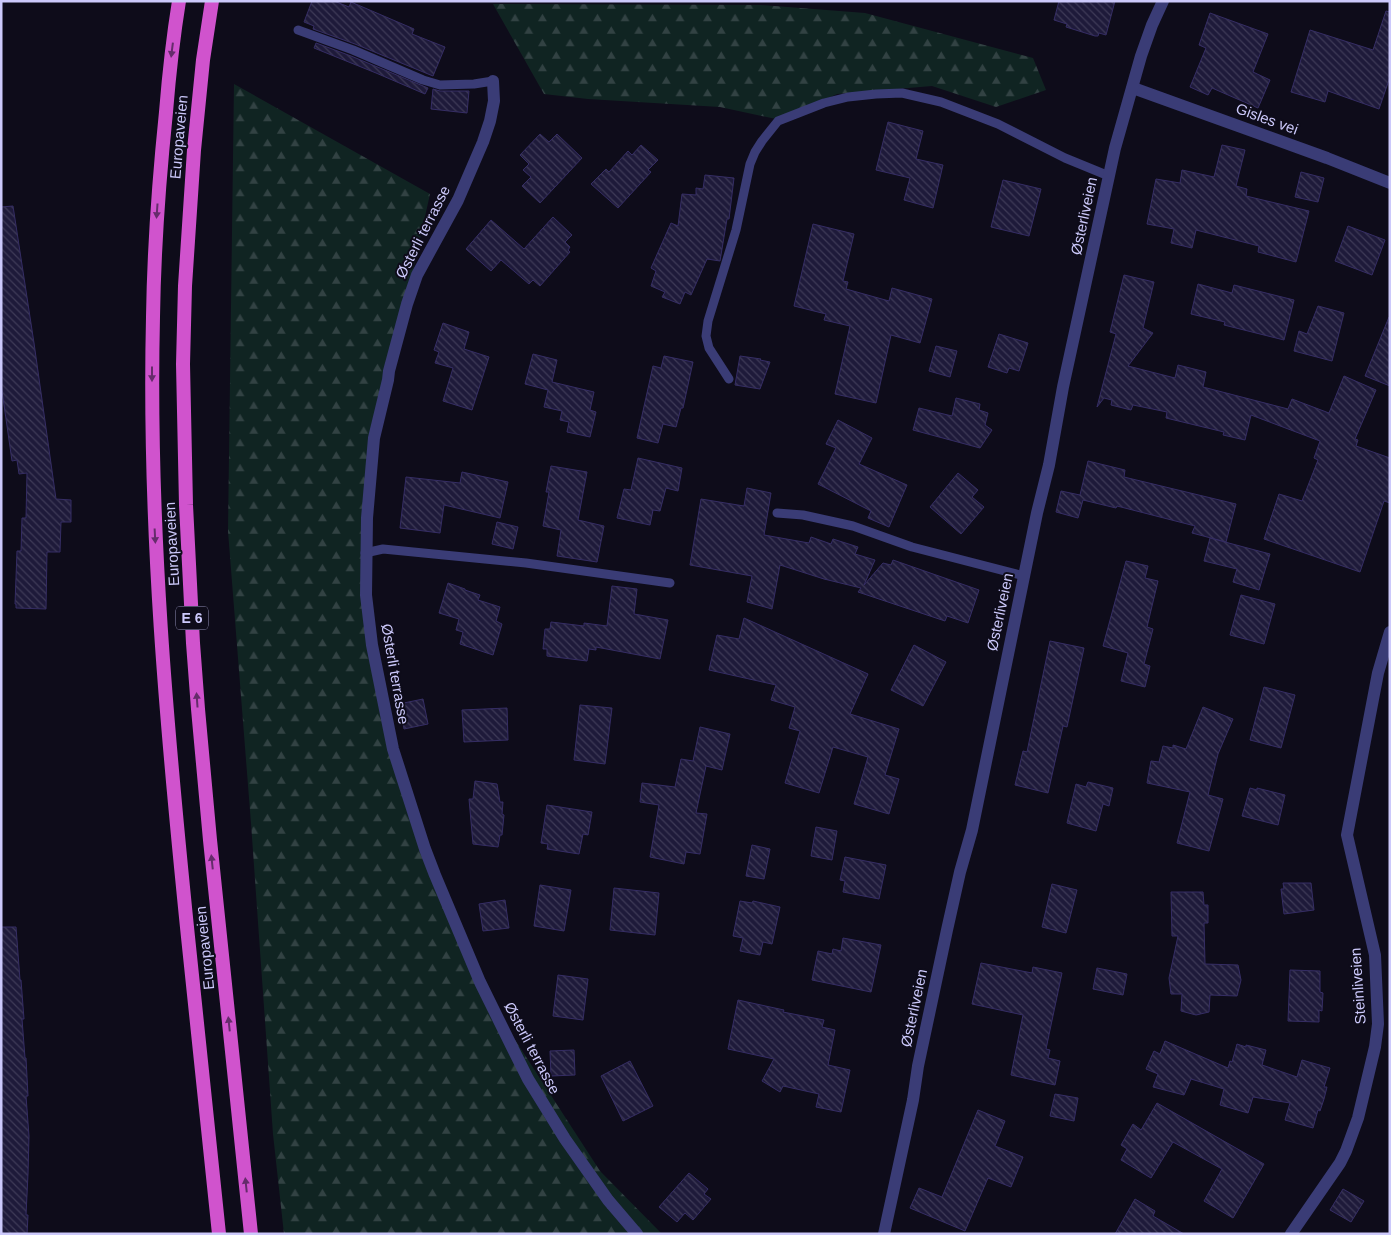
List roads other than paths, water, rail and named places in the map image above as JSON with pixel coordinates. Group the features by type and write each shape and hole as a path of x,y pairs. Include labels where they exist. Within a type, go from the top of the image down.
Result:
{"highway":[{"name":"Europaveien","path":"179,1 170,64 156,235 152,355 154,506 172,775 219,1234"},
{"name":"Europaveien","path":"212,1 203,60 194,150 185,286 183,364 186,505 198,709 251,1234"}],"street":[{"name":"Østerliveien","path":"884,1234 910,1117 918,1066 947,930 972,830 1024,576 1049,465 1063,387 1115,148 1152,25 1163,1"},
{"name":"Østerli terrasse","path":"493,81 494,101 483,142 458,200 417,275 407,304 391,361 374,438 365,553 366,595 372,645 393,749 435,875 480,982 528,1079 565,1139 608,1200 637,1234"},
{"name":"Gisles vei","path":"1133,88 1327,158 1390,183"},
{"name":"Steinliveien","path":"1291,1234 1340,1163 1346,1151 1358,1118 1375,1047 1378,1024 1375,955 1347,835 1377,681 1390,632"}],"lane":[{"path":"298,30 440,85 474,84 493,81"},
{"path":"729,379 709,348 706,336 708,321 736,230 750,164 762,141 778,121 824,102 876,94 902,94 941,102 998,124 1065,158 1109,176"},
{"path":"777,513 803,515 853,526 912,546 1024,576"},
{"path":"365,553 383,549 526,563 670,583"}]}
